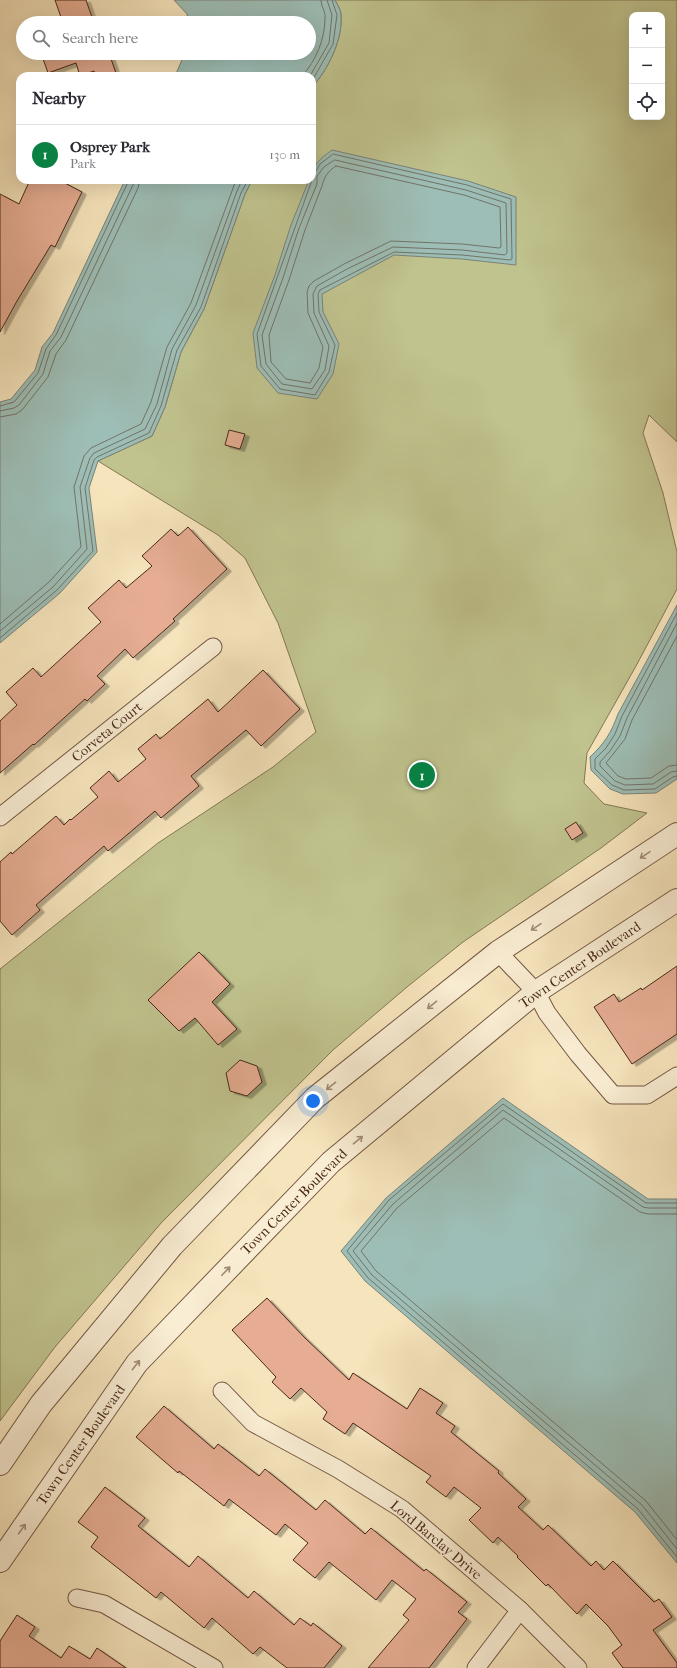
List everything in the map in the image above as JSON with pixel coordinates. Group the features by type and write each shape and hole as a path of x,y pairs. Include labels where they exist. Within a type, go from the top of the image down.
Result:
{"street":[{"name":"Corveta Court","path":"0,817 213,646"},
{"path":"0,1464 41,1404 172,1246 315,1098 498,952 677,834"},
{"name":"Town Center Boulevard","path":"0,1561 137,1363 331,1162 536,992 677,900"},
{"path":"498,952 536,992 547,1012 578,1054 612,1095 647,1095 677,1076"},
{"name":"Lord Barclay Drive","path":"222,1391 253,1423 338,1469 402,1509 520,1610 578,1668"},
{"path":"77,1598 104,1604 214,1668"},
{"path":"476,1668 520,1610"}],"green space":[{"path":"335,0 677,0 677,442 649,415 643,433 663,493 677,552 677,589 587,753 584,783 604,804 647,813 601,848 463,942 333,1050 162,1222 55,1347 0,1421 0,969 158,843 273,767 316,732 278,623 245,558 218,535 98,461 152,436 165,407 181,352 204,309 245,194 250,184 316,184 316,82 329,63 337,44 340,34 340,9"}],"water":[{"path":"174,0 335,0 341,13 341,24 340,34 333,54 324,72 316,82 316,72 177,72 182,60 316,60 316,16 187,16"},
{"path":"332,150 468,181 516,197 516,265 462,259 394,255 322,294 323,312 339,344 333,374 317,399 278,393 257,368 253,333 275,275 291,225 307,184 316,184 316,165"},
{"path":"123,184 250,184 245,194 204,309 181,352 165,407 152,436 98,461 89,488 97,552 60,593 0,643 0,402 11,399 35,370 42,347 53,333"},
{"path":"677,605 677,779 656,793 623,794 610,789 591,770 590,757 604,742 613,727 618,714"},
{"path":"503,1098 648,1199 677,1199 677,1563 635,1512 365,1281 341,1251 386,1198"}],"building":[{"path":"55,0 86,0 92,16 61,16"},
{"path":"43,60 111,60 116,72 79,72 76,63 48,72"},
{"path":"28,184 67,184 82,192 55,247 51,245 0,332 0,194 19,204"},
{"path":"229,430 245,434 240,449 225,445"},
{"path":"188,527 227,569 173,619 175,621 133,658 125,649 97,676 105,684 87,701 85,699 34,745 33,744 0,773 0,721 17,705 6,692 33,668 41,677 101,622 88,608 119,580 126,588 152,566 142,556 171,529 178,536"},
{"path":"263,670 300,709 261,746 246,730 191,776 199,786 161,818 155,811 108,851 104,846 36,905 40,910 12,935 0,921 0,862 11,852 12,854 56,816 64,825 70,819 71,820 98,797 90,788 109,771 118,782 146,759 138,749 156,734 160,739 208,699 218,712"},
{"path":"576,822 583,833 572,840 565,829"},
{"path":"199,952 230,984 212,1002 237,1029 218,1045 195,1018 179,1031 148,1000"},
{"path":"677,966 677,1034 632,1064 594,1007 614,994 619,1002 641,988 642,990"},
{"path":"240,1060 257,1066 262,1082 247,1096 230,1091 226,1073"},
{"path":"267,1298 304,1337 349,1380 353,1373 407,1409 420,1388 443,1403 436,1413 455,1426 451,1432 499,1471 498,1473 526,1499 518,1507 543,1530 548,1525 591,1566 596,1561 604,1570 613,1561 654,1602 659,1599 672,1617 653,1630 677,1663 677,1668 623,1668 612,1653 622,1645 608,1626 586,1604 577,1614 548,1584 546,1586 498,1537 493,1543 469,1520 481,1508 454,1487 446,1497 426,1482 431,1476 353,1423 345,1434 323,1419 327,1412 301,1388 290,1399 272,1382 276,1377 232,1330"},
{"path":"164,1406 214,1449 218,1444 259,1476 265,1469 316,1510 325,1500 365,1534 371,1528 424,1571 426,1569 467,1602 458,1612 467,1619 429,1668 368,1668 409,1620 403,1615 416,1599 392,1580 376,1600 329,1562 315,1578 293,1560 308,1543 285,1524 276,1535 229,1499 224,1506 179,1471 178,1473 136,1437"},
{"path":"105,1487 145,1518 138,1526 189,1567 198,1556 248,1598 254,1591 294,1625 300,1618 311,1626 313,1623 342,1646 324,1668 287,1668 260,1647 253,1654 212,1618 204,1628 161,1592 156,1598 91,1547 98,1537 78,1522"},
{"path":"17,1615 35,1627 29,1636 61,1658 69,1646 90,1659 97,1648 126,1668 0,1668 0,1641"}],"place":[{"name":"Osprey Park","path":"422,775"}]}
